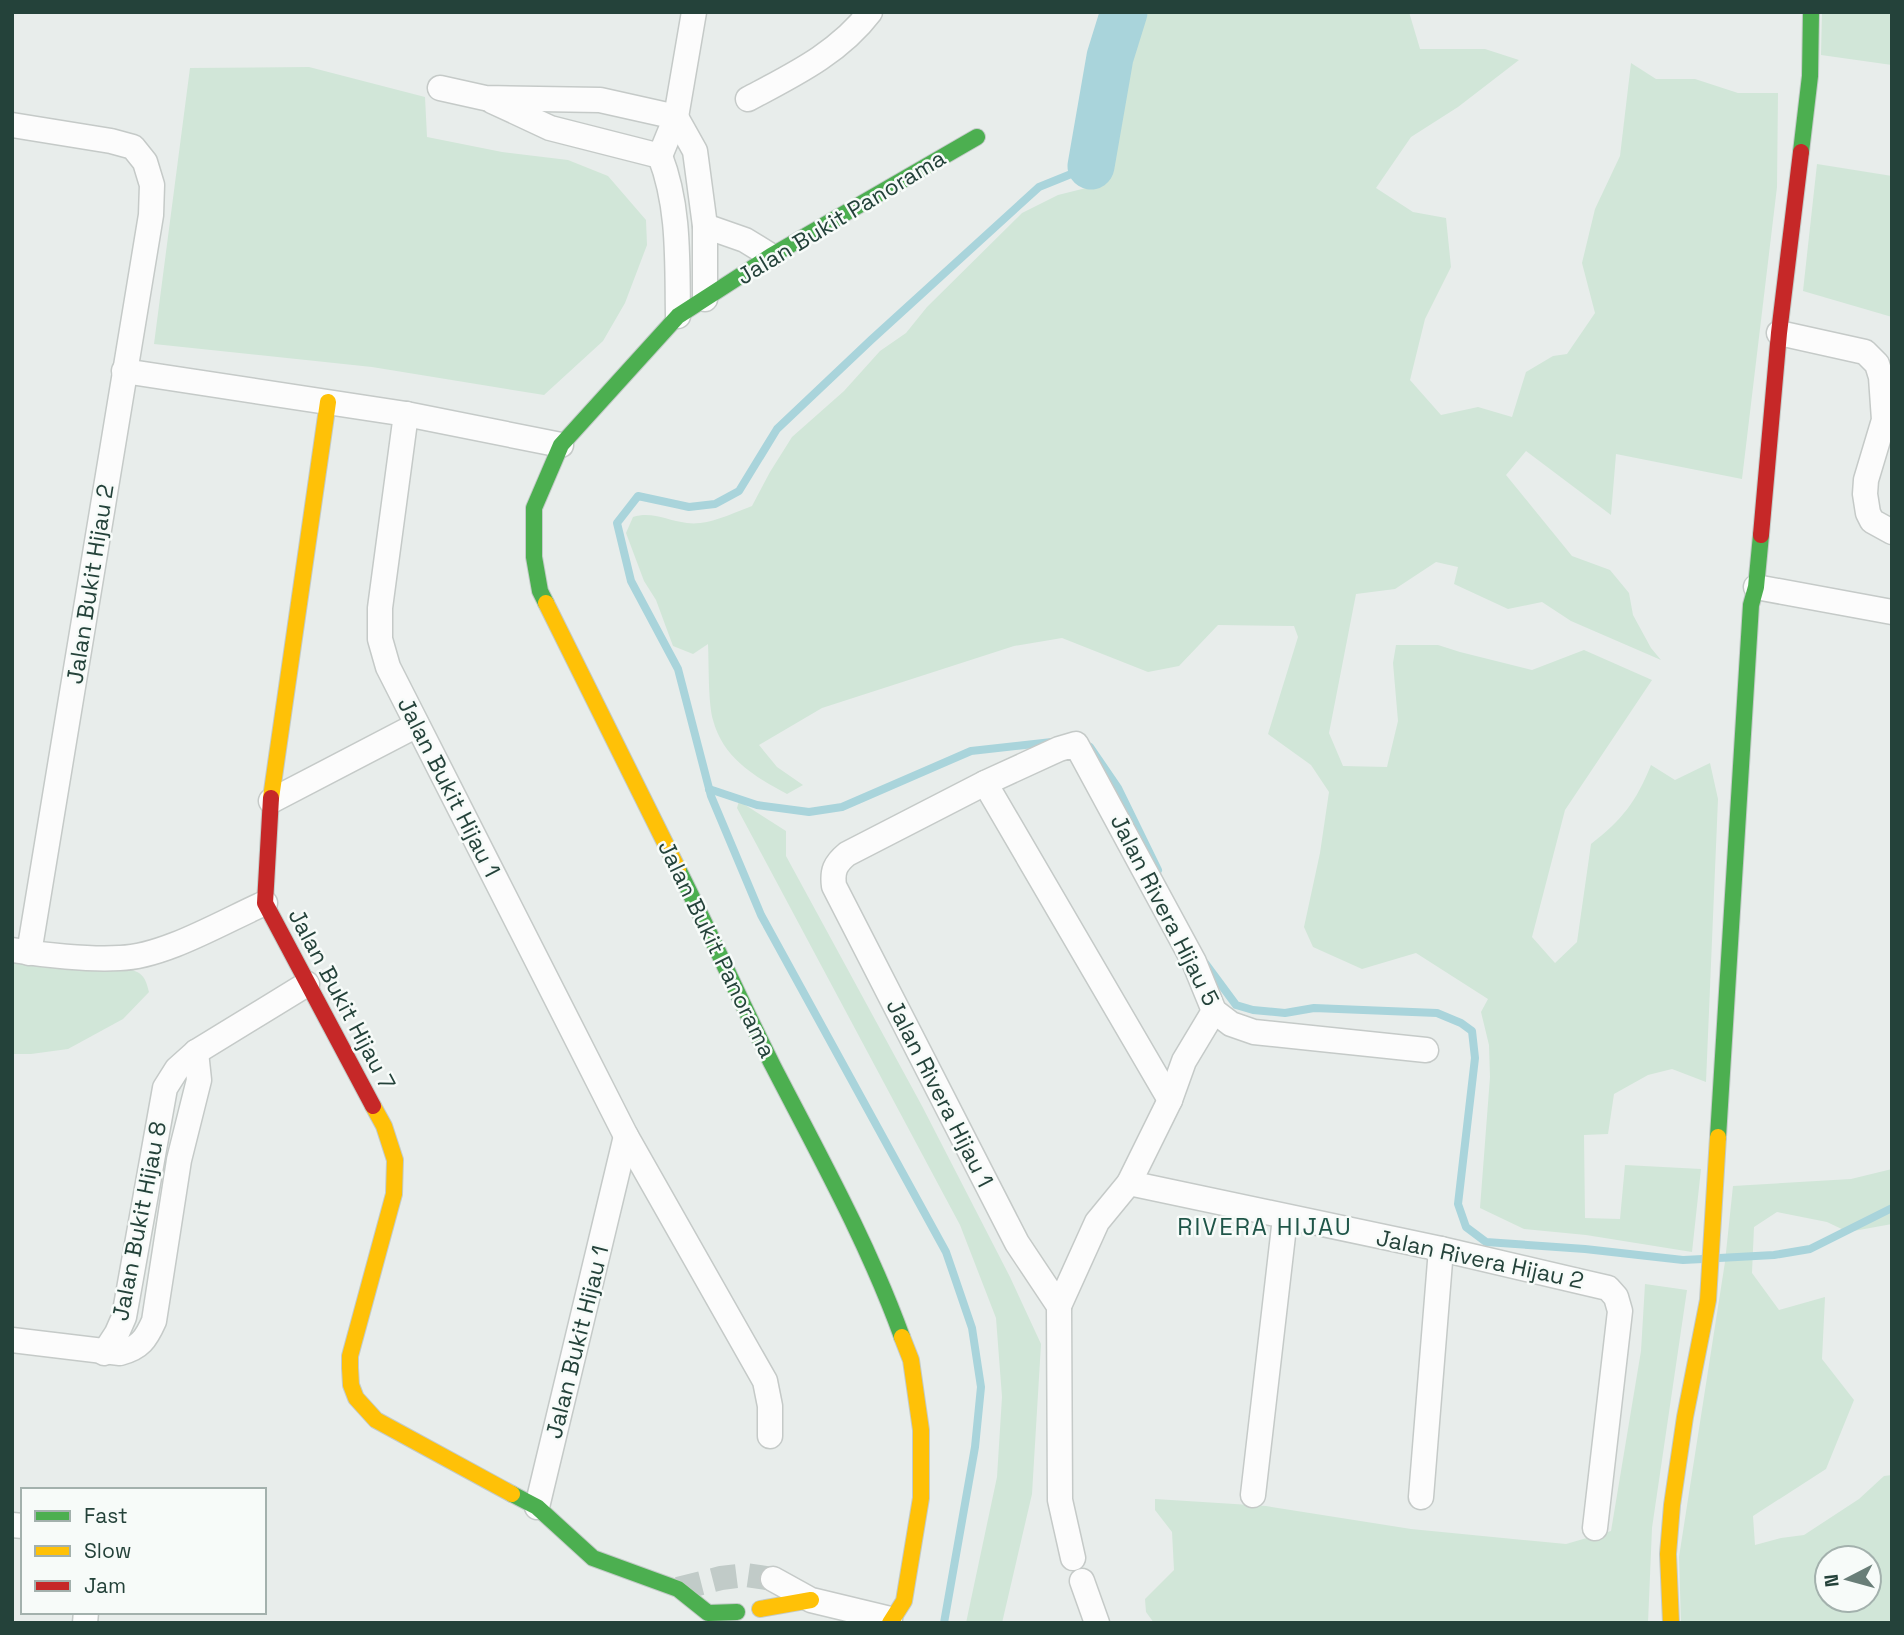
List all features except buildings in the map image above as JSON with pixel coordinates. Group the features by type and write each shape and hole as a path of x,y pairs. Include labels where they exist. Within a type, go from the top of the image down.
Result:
{"street":[{"path":"678,316 677,229 668,177 660,156 676,117 694,12"},
{"path":"748,99 806,68 834,48 870,12"},
{"path":"1671,1623 1668,1554 1672,1505 1685,1418 1708,1300 1751,605 1756,587 1779,333 1810,76 1811,12"},
{"path":"440,88 485,98 600,100 676,117"},
{"path":"485,98 550,128 660,156"},
{"name":"Jalan Bukit Panorama","path":"676,117 695,152 705,226 705,299"},
{"name":"Jalan Bukit Hijau 2","path":"12,125 133,147 145,162 152,185 151,215 21,951"},
{"name":"Jalan Bukit Panorama","path":"890,1621 904,1601 921,1498 922,1430 911,1360 885,1289 841,1196 772,1064 540,591 534,557 534,508 561,445 678,316 771,256 977,137"},
{"path":"705,226 745,240 771,256"},
{"path":"1779,333 1865,352 1877,364 1888,420 1866,480 1865,494 1872,521 1892,532"},
{"path":"124,371 406,414 561,445"},
{"name":"Jalan Bukit Hijau 7","path":"328,402 271,801 265,902 384,1126 395,1160 394,1194 350,1356 350,1382 358,1404 376,1420 537,1507"},
{"name":"Jalan Bukit Hijau 1","path":"406,414 380,608 380,639 388,667 626,1136 765,1381 770,1406 770,1436"},
{"path":"1756,587 1892,612"},
{"path":"271,801 417,725"},
{"name":"Jalan Rivera Hijau 5","path":"832,874 836,863 847,854 985,783 1076,744 1194,962 1214,1011 1231,1024 1254,1032 1426,1050"},
{"path":"985,783 1170,1100"},
{"name":"Jalan Rivera Hijau 1","path":"832,874 834,887 1017,1243 1059,1306"},
{"path":"21,951 121,958 150,953 265,902"},
{"name":"Jalan Bukit Hijau 8","path":"12,1340 120,1353 132,1350 146,1339 154,1321 179,1160 199,1080 195,1052 307,984"},
{"path":"1097,1623 1078,1570 1060,1500 1059,1306 1097,1222 1129,1183 1170,1100 1184,1061 1214,1011"},
{"name":"Jalan Bukit Hijau 1","path":"537,1507 626,1136"},
{"name":"Jalan Rivera Hijau 2","path":"1129,1183 1284,1218 1441,1249 1608,1288 1616,1297 1620,1311 1595,1528"},
{"path":"1254,1495 1284,1218"},
{"path":"1421,1497 1441,1249"},
{"path":"537,1507 593,1558 678,1589 708,1613 737,1612"},
{"path":"773,1580 811,1600 890,1621"},
{"path":"760,1609 811,1600"}],"green space":[{"path":"1139,12 1409,12 1420,49 1485,49 1519,60 1458,107 1411,137 1376,188 1413,212 1446,218 1451,267 1425,319 1410,380 1441,415 1478,407 1512,417 1526,372 1553,356 1567,354 1595,313 1582,263 1595,209 1620,156 1631,63 1656,79 1695,79 1738,93 1778,93 1777,187 1742,479 1616,454 1611,515 1526,451 1506,475 1572,556 1610,570 1629,593 1633,615 1651,648 1661,660 1571,621 1542,602 1508,609 1454,584 1458,567 1436,562 1395,589 1356,594 1329,733 1343,766 1387,767 1398,721 1393,663 1396,645 1438,645 1532,670 1584,650 1652,680 1565,810 1532,937 1555,963 1577,942 1591,844 1627,809 1640,790 1651,765 1675,780 1710,763 1718,799 1706,1082 1672,1069 1648,1075 1614,1094 1608,1134 1584,1135 1585,1218 1620,1219 1625,1165 1701,1169 1692,1252 1586,1235 1524,1229 1480,1208 1490,1077 1489,1045 1481,1012 1488,999 1416,953 1362,969 1313,947 1304,927 1320,853 1329,792 1311,765 1268,734 1298,637 1294,626 1218,625 1179,666 1148,672 1062,638 1014,646 822,708 759,745 777,767 803,785 787,794 752,773 732,756 724,745 711,712 708,644 693,654 673,646 656,600 644,581 626,533 633,517 654,516 680,522 703,523 752,506 792,437 844,391 880,351 906,333 927,307 1022,213 1058,195 1086,188 1102,173 1110,142 1108,103"},
{"path":"1822,12 1892,12 1892,65 1821,55"},
{"path":"309,67 425,97 427,137 502,152 568,160 608,176 646,220 647,245 625,303 603,341 544,395 372,367 154,344 190,68"},
{"path":"1817,164 1892,176 1892,317 1803,291"},
{"path":"739,801 786,831 786,856 922,1106 1010,1277 1041,1344 1032,1494 1002,1623 966,1623 997,1477 1002,1397 996,1318 960,1225 737,808"},
{"path":"12,958 99,964 130,970 143,977 149,992 123,1019 68,1049 12,1054"},
{"path":"1892,1169 1892,1224 1848,1232 1827,1222 1777,1212 1754,1227 1752,1273 1779,1310 1825,1297 1822,1359 1854,1400 1826,1469 1753,1516 1755,1545 1804,1535 1859,1499 1884,1476 1892,1475 1892,1623 1681,1623 1679,1557 1725,1262 1733,1186 1851,1179"},
{"path":"1645,1284 1687,1290 1652,1528 1648,1623 1154,1623 1146,1612 1145,1599 1174,1570 1172,1532 1155,1510 1155,1499 1266,1506 1411,1529 1566,1544 1611,1531 1641,1351"}],"waterway":[{"path":"1091,166 1110,57 1124,12"},
{"path":"944,1623 975,1447 981,1387 972,1328 946,1252 761,915 711,796 678,669 631,581 617,523 638,496 689,507 715,504 739,491 777,429 871,340 1039,187 1091,166"},
{"path":"709,789 757,805 809,812 842,807 971,751 1052,742"},
{"path":"1090,747 1118,788 1158,870"},
{"path":"1205,963 1236,1005 1253,1010 1285,1013 1314,1008 1437,1013 1472,1031 1475,1058 1458,1204 1466,1227 1486,1242 1683,1260 1703,1259"},
{"path":"1719,1258 1774,1255 1810,1249 1892,1208"}],"tunnel":[{"path":"678,1589 745,1575 773,1579"}],"traffic: fast":[{"path":"1801,152 1810,76 1811,12"},
{"path":"546,603 540,591 534,557 534,508 561,445 678,316 771,256 977,137"},
{"path":"1718,1137 1751,605 1756,587 1761,535"},
{"path":"678,869 761,1042 858,1233 902,1337"},
{"path":"512,1494 537,1507 593,1558 678,1589 708,1613 737,1612"}],"traffic: slow":[{"path":"271,798 328,402"},
{"path":"546,603 678,869"},
{"path":"373,1106 384,1126 395,1160 394,1194 350,1356 351,1385 356,1398 376,1420 512,1494"},
{"path":"1671,1623 1668,1554 1672,1505 1685,1417 1708,1300 1718,1137"},
{"path":"890,1623 904,1601 921,1498 921,1430 911,1360 902,1337"},
{"path":"760,1609 811,1600"}],"traffic: jam":[{"path":"1761,535 1779,333 1801,152"},
{"path":"271,798 265,903 373,1106"}],"district":[{"name":"RIVERA HIJAU","path":"1265,1227"}]}
